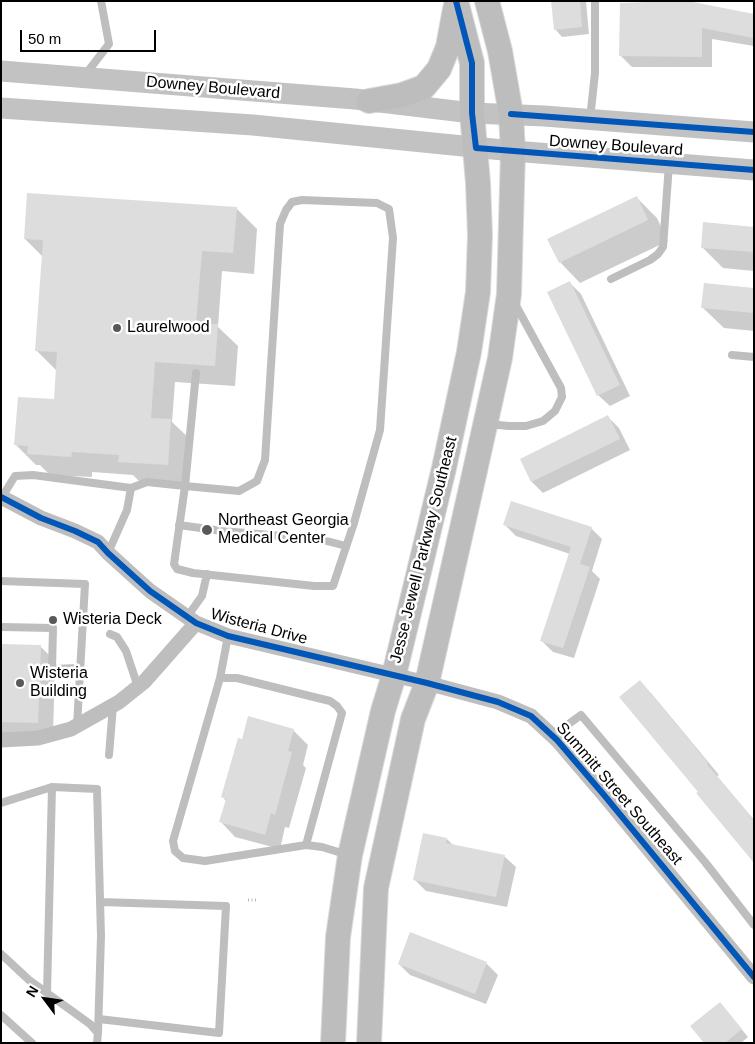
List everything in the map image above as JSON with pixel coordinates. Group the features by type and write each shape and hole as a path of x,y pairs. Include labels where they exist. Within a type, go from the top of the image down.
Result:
{"main road":[{"name":"Jesse Jewell Parkway Southeast","path":"369,1043 376,888 413,719 426,683 486,423 500,358 509,294 513,151 511,114 500,52 488,1"},
{"name":"Jesse Jewell Parkway Southeast","path":"333,1043 338,937 350,855 383,711 394,675 444,468 470,352 478,292 480,235 476,148 472,113 472,63 456,2"},
{"path":"369,101 402,95 424,86 439,69 448,47 456,2"},
{"name":"Downey Boulevard","path":"1,72 369,101 472,113 511,114 754,132"},
{"name":"Downey Boulevard","path":"1,108 253,125 476,148 754,170"},
{"path":"319,1043 322,1000 338,937"}],"street":[{"name":"Wisteria Drive","path":"2,497 41,518 98,542 150,591 191,620 228,636 426,683"},
{"path":"1,740 38,738 70,729 113,706 138,687 191,620"},
{"name":"Summitt Street Southeast","path":"426,683 498,702 531,716 552,736 604,795 754,977"}],"lane":[{"path":"82,79 109,44 101,1"},
{"path":"590,120 595,73 595,1"},
{"path":"610,279 650,260 658,254 662,247 670,164"},
{"path":"2,497 15,476 33,475 131,488 147,482 185,486 239,491 257,481 265,460 280,224 286,210 292,202 302,200 377,203 389,210 393,238 380,430 354,523 333,586 314,586 177,569 174,564 185,486 196,372"},
{"path":"486,423 526,426 543,420 555,410 562,397 561,388 509,294"},
{"path":"732,355 754,357"},
{"path":"108,553 127,510 131,488"},
{"path":"179,524 222,531 319,539 346,546"},
{"path":"191,620 202,596 207,574"},
{"path":"1,582 85,584 77,726"},
{"path":"1,626 53,628 52,669 80,668"},
{"path":"110,634 117,637 126,652 138,687"},
{"path":"228,636 220,678 173,841 175,851 183,858 205,861 306,845 322,847 350,855"},
{"path":"220,678 237,678 330,701 342,713 306,845"},
{"path":"109,755 113,706"},
{"path":"552,736 581,716 705,862 754,925"},
{"path":"47,993 52,787"},
{"path":"1,803 52,787 97,789 100,902 98,1043"},
{"path":"99,1018 219,1033 226,906 100,902"},
{"path":"1,954 29,980 90,1024 98,1033"},
{"path":"1,1015 32,1043"}],"path":[{"path":"248,900 258,900"}],"building":[{"path":"551,1 580,1 582,27 554,30"},
{"path":"688,1 754,14 754,38 702,28 702,57 619,56 620,3"},
{"name":"Laurelwood","path":"27,193 237,207 233,253 202,251 196,323 218,324 215,366 155,362 151,418 171,419 168,465 118,462 119,455 72,452 71,457 27,454 28,446 14,445 18,397 54,399 57,352 35,351 43,240 24,239"},
{"path":"637,196 648,220 559,263 547,239"},
{"path":"703,222 754,227 754,252 701,248"},
{"path":"570,281 620,385 597,396 547,292"},
{"path":"704,283 754,288 754,313 701,308"},
{"path":"608,415 620,439 531,482 520,459"},
{"path":"511,501 592,527 580,564 590,567 563,648 540,641 571,547 503,525"},
{"name":"Wisteria Building","path":"1,644 41,645 38,723 1,722"},
{"path":"640,680 754,821 754,863 619,697"},
{"path":"248,716 294,729 288,751 292,752 275,815 271,813 265,835 219,822 226,799 221,797 238,738 242,739"},
{"path":"423,833 447,838 446,843 505,855 496,897 413,880"},
{"path":"410,932 487,962 475,994 398,964"},
{"path":"720,1002 742,1029 725,1043 704,1043 690,1026"}],"cycle path":[{"path":"456,1 472,63 472,113 476,148 754,170"},
{"path":"511,114 754,132"},
{"path":"1,497 41,518 98,542 150,591 196,623 228,636 427,683 498,702 531,716 557,740 604,795 754,977"}],"place":[{"name":"Laurelwood","path":"117,328"},
{"name":"Northeast Georgia Medical Center","path":"207,530"},
{"name":"Wisteria Deck","path":"53,620"},
{"name":"Wisteria Building","path":"20,683"}]}
